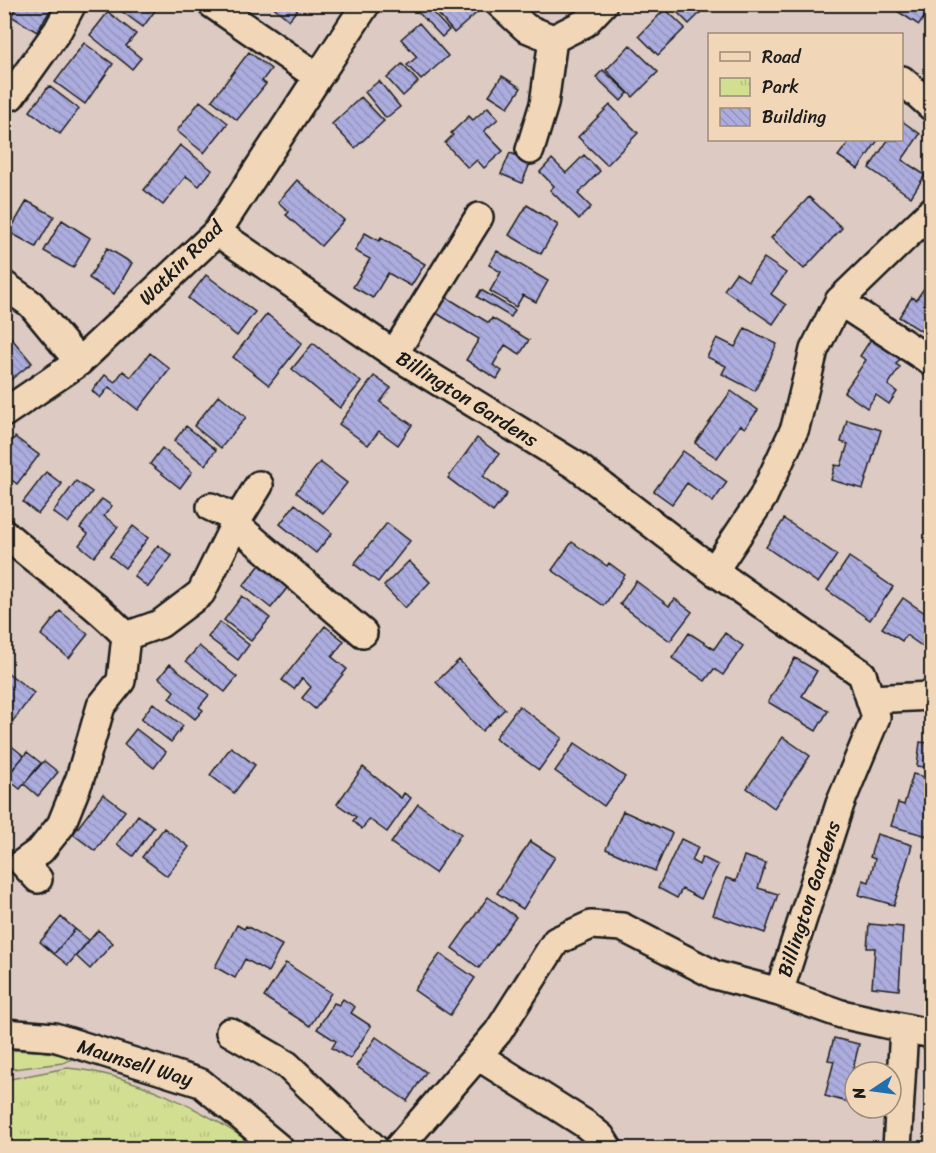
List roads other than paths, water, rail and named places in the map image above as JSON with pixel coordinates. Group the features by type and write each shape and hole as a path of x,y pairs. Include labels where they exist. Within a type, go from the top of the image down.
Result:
{"street":[{"path":"11,96 58,30 72,4"},
{"path":"212,4 318,77"},
{"name":"Watkin Road","path":"4,413 79,362 217,232 366,4"},
{"path":"500,4 526,28 553,39 585,23 603,4"},
{"path":"530,150 544,104 553,39"},
{"path":"903,81 932,107"},
{"path":"714,571 763,497 795,428 814,350 839,301 932,211"},
{"path":"394,354 479,217"},
{"name":"Billington Gardens","path":"217,232 394,354 575,465 714,571 862,674 876,717 840,804 779,992 715,975 622,927 591,925 556,941 498,1032 398,1149"},
{"path":"4,285 31,304 79,362"},
{"path":"839,301 932,362"},
{"path":"126,636 160,624 201,593 236,522 259,485"},
{"path":"212,507 236,522 363,633"},
{"path":"4,533 34,560 99,608 126,636"},
{"path":"22,864 41,850 61,825 80,777 101,706 121,681 126,636"},
{"path":"870,699 932,696"},
{"path":"779,992 841,1014 932,1034"},
{"path":"897,1149 904,1029"},
{"path":"230,1032 287,1065 374,1149"},
{"name":"Maunsell Way","path":"4,1033 54,1037 201,1083 279,1149"},
{"path":"478,1056 585,1124 601,1137 608,1149"}]}
